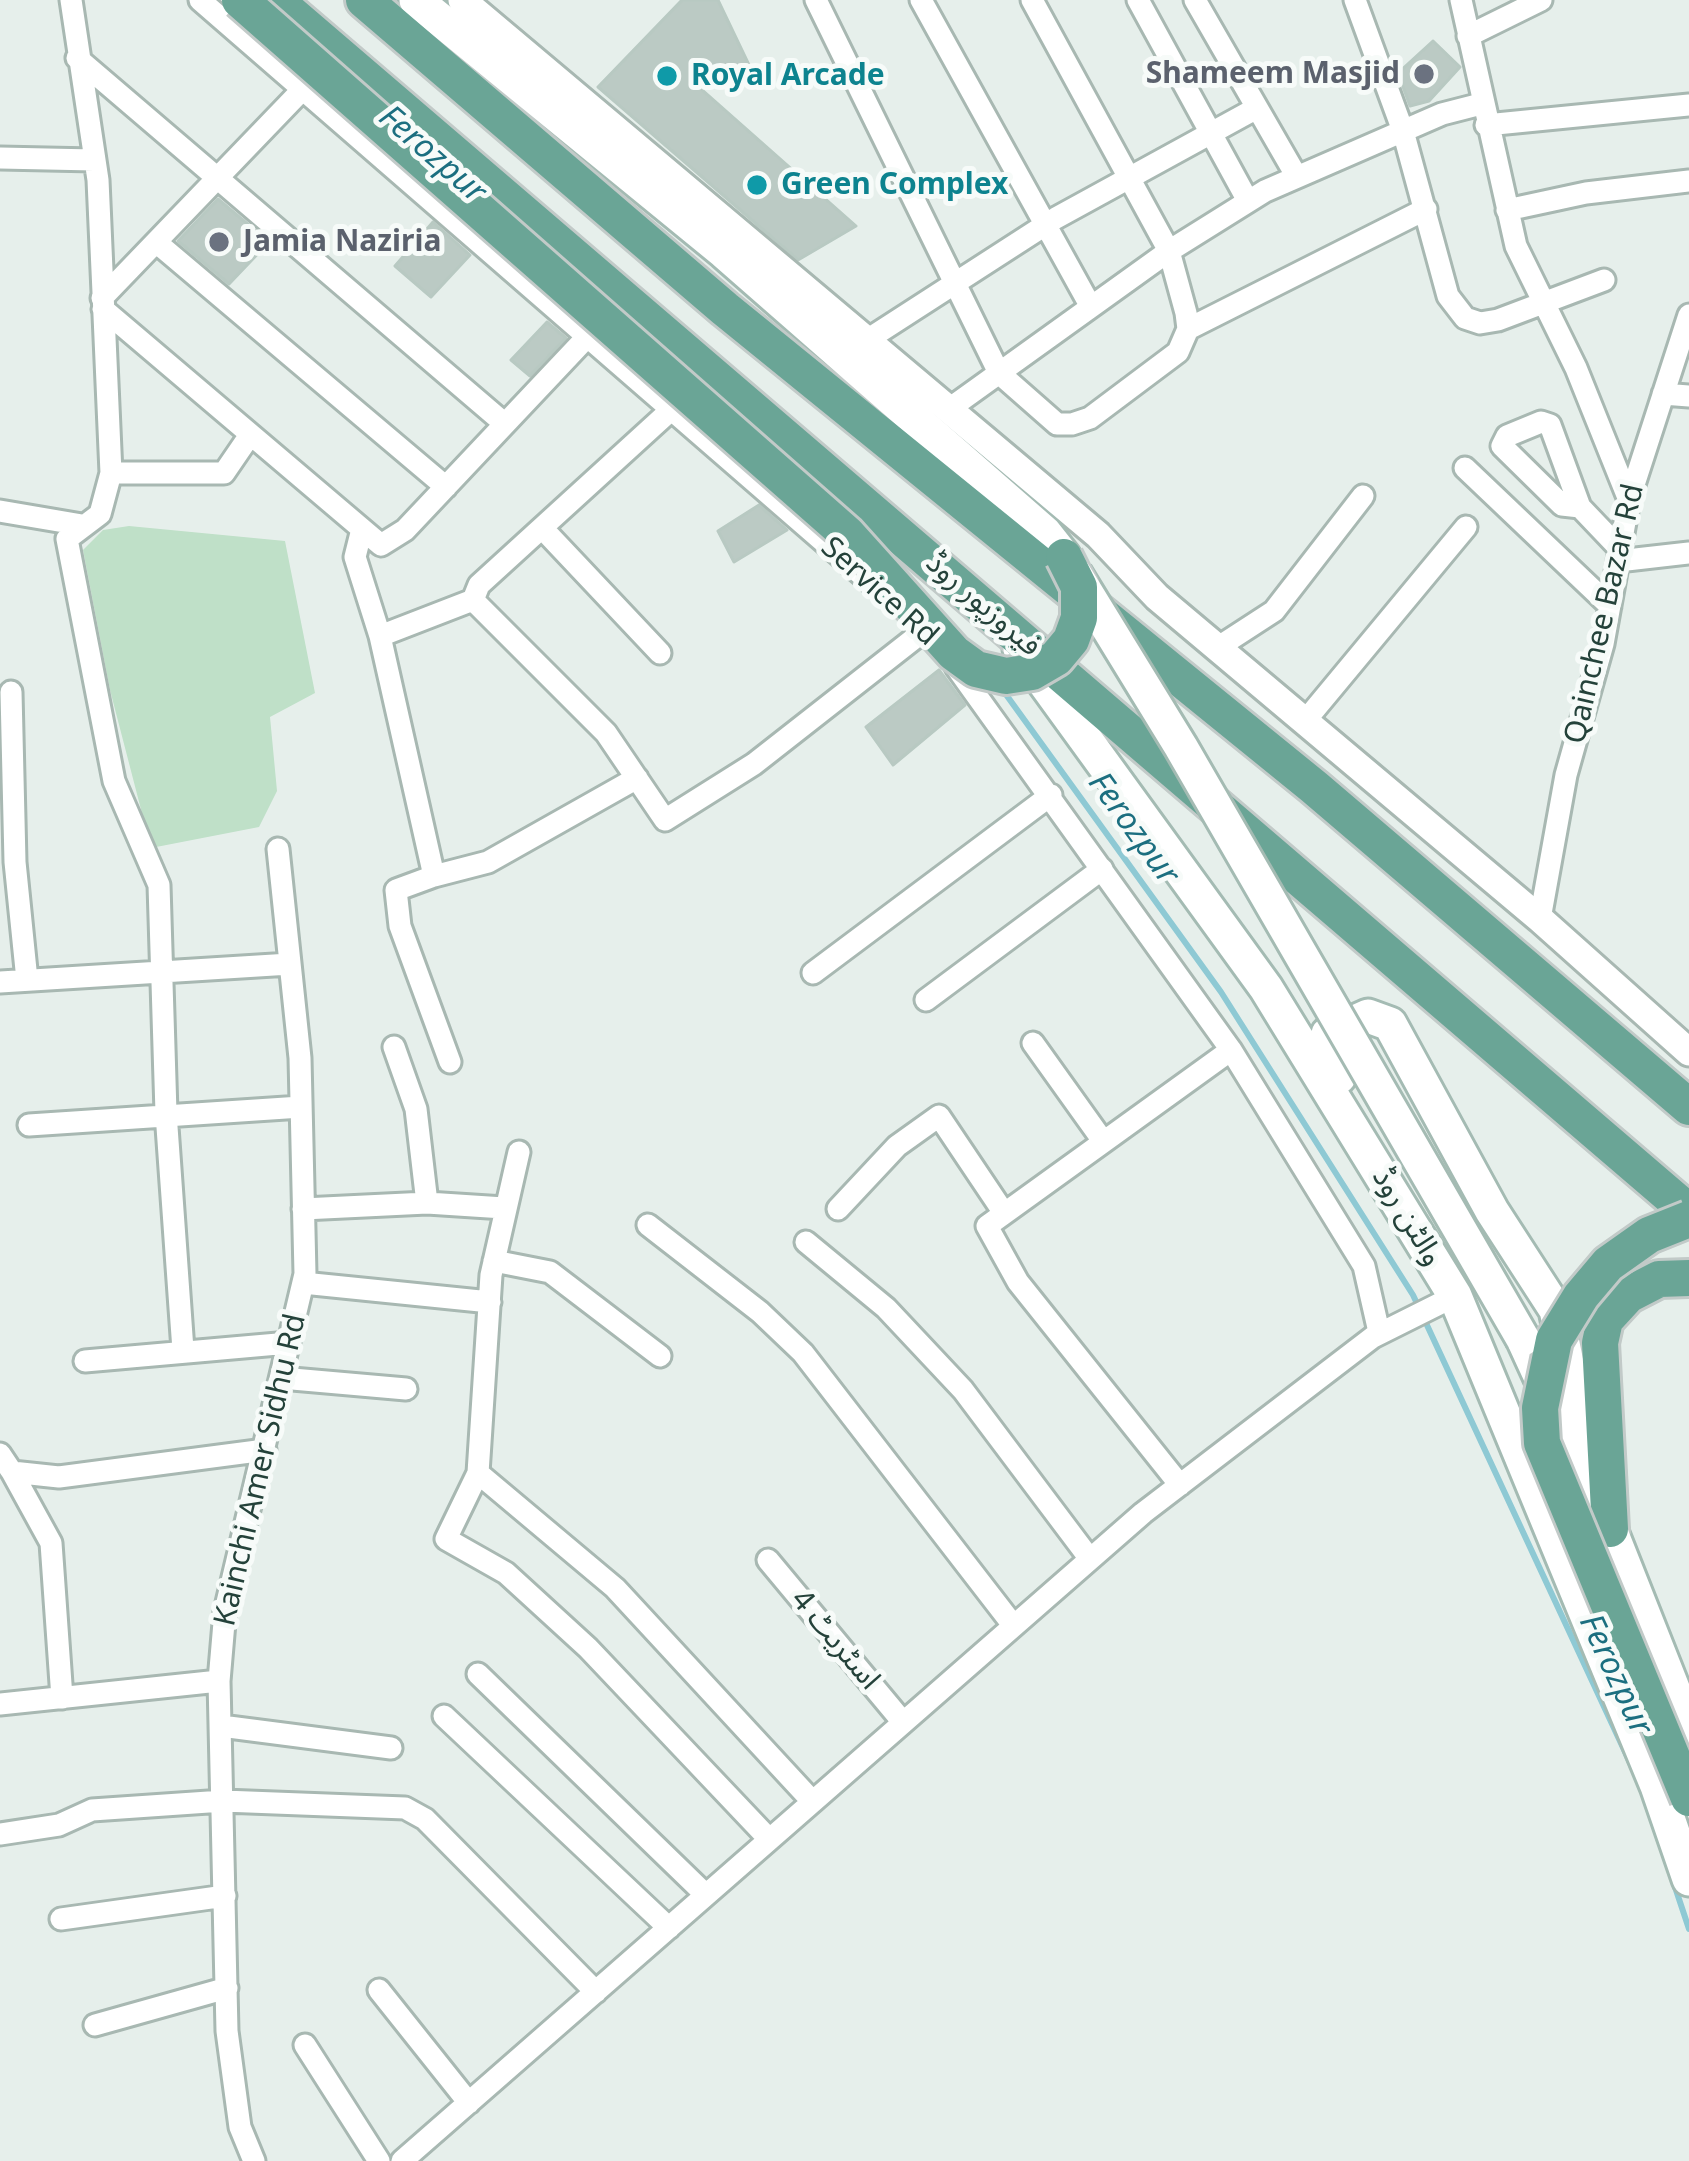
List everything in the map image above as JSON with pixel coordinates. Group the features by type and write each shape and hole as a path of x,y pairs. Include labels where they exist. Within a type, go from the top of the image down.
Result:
{"main road":[{"path":"240,0 807,497 892,579 954,653 976,669 1006,676 1032,672 1056,658 1071,640 1079,618 1079,587 1064,557"},
{"name":"فیروزپور روڈ","path":"275,0 1689,1216"},
{"path":"364,0 725,309 1314,787 1689,1106"},
{"path":"416,0 724,252 1045,533 1064,557 1181,747 1522,1339 1610,1528 1689,1730"},
{"name":"والٹن روڈ","path":"1000,621 1266,988 1455,1296 1658,1786 1689,1879"},
{"path":"1424,1244 1430,1223 1324,1053 1328,1034 1352,1019 1380,1016 1398,1034 1492,1211 1550,1297 1577,1398 1609,1468"},
{"path":"1689,1216 1648,1235 1608,1264 1581,1296 1554,1340 1540,1408 1543,1444 1689,1798"},
{"path":"1610,1528 1600,1343 1605,1320 1628,1295 1659,1279 1689,1278"}],"street":[{"path":"71,0 94,160 111,472 100,514 67,538 114,781 159,885 166,1113 183,1350"},
{"name":"Service Rd","path":"200,0 925,630 1051,795 1231,1050 1364,1266 1379,1332"},
{"path":"461,0 1098,535 1157,597 1540,919 1689,1052"},
{"path":"816,0 999,373 1057,424 1072,424 1090,418 1178,352 1188,329 1169,251 1032,0"},
{"path":"921,0 1091,307"},
{"path":"1138,0 1248,201"},
{"path":"1195,0 1297,177"},
{"path":"1355,0 1402,131 1448,296 1465,317 1480,323 1604,280"},
{"path":"1461,0 1516,246 1629,500"},
{"path":"1468,35 1541,0"},
{"path":"77,58 505,424"},
{"path":"103,304 301,91"},
{"path":"949,409 1169,251 1248,201 1402,131 1483,114 1689,105"},
{"path":"867,340 1044,225 1255,109"},
{"path":"0,158 94,160"},
{"path":"1507,210 1586,193 1689,182"},
{"path":"1188,329 1426,209"},
{"path":"156,242 446,487"},
{"path":"103,304 381,545 391,543 587,337"},
{"name":"Qainchee Bazar Rd","path":"1540,919 1566,775 1610,606 1629,500 1689,318"},
{"path":"1663,394 1689,396"},
{"path":"380,636 473,600 479,585 672,409"},
{"path":"111,472 224,472 250,435"},
{"path":"1465,468 1610,606"},
{"path":"1217,648 1274,611 1363,496"},
{"path":"1580,507 1619,555 1689,554"},
{"path":"0,511 82,525"},
{"path":"1305,721 1466,527"},
{"path":"362,529 355,557 380,636 434,876"},
{"path":"543,529 659,652"},
{"path":"473,600 607,733 665,820 754,764 925,630"},
{"path":"13,692 14,862 27,980"},
{"path":"449,1062 400,926 396,890 488,862 637,778"},
{"path":"813,973 1051,795"},
{"name":"Kainchi Amer Sidhu Rd","path":"254,2161 240,2128 227,1988 220,1681 225,1612 303,1283 301,1107 278,849"},
{"path":"926,1000 1102,869"},
{"path":"0,982 290,964"},
{"path":"1033,1043 1102,1141"},
{"path":"394,1047 416,1109 427,1203"},
{"path":"1180,1485 1018,1282 987,1226 1231,1050"},
{"path":"28,1125 301,1107"},
{"path":"838,1209 897,1146 939,1117 1004,1213"},
{"path":"519,1153 494,1261 478,1473 446,1539 506,1573 589,1648 769,1839"},
{"path":"303,1209 427,1203 504,1208"},
{"path":"648,1225 760,1312 803,1353 1013,1625"},
{"path":"806,1242 886,1308 963,1390 1090,1559"},
{"path":"494,1261 550,1272 660,1356"},
{"path":"303,1283 490,1302"},
{"path":"401,2161 902,1721 1180,1485 1379,1332 1455,1296"},
{"path":"85,1361 290,1343"},
{"path":"281,1378 406,1389"},
{"path":"6,1463 59,1477 265,1450"},
{"path":"6,1463 51,1543 62,1698"},
{"path":"478,1473 615,1588 812,1801"},
{"name":"اسٹریٹ 4","path":"768,1560 902,1721"},
{"path":"478,1674 706,1895"},
{"path":"0,1704 220,1681"},
{"path":"444,1716 669,1928"},
{"path":"221,1726 391,1748"},
{"path":"0,1834 58,1825 92,1810 223,1802 405,1808 468,1861 596,1992"},
{"path":"61,1918 225,1896"},
{"path":"95,2025 227,1988"},
{"path":"379,1990 470,2103"},
{"path":"305,2045 380,2161"}],"green space":[{"path":"129,526 285,541 315,693 270,717 277,791 259,827 151,848 110,690 83,550 103,530"}],"building":[{"path":"682,0 718,0 749,65 700,88 856,226 798,260 598,87"},
{"name":"Shameem Masjid","path":"1433,41 1460,67 1429,101 1410,106 1398,73"},
{"name":"Jamia Naziria","path":"218,199 269,242 229,284 178,241"},
{"path":"433,222 470,255 431,297 395,266"},
{"path":"547,322 566,338 530,376 511,360"},
{"path":"759,505 787,530 734,562 718,531"},
{"path":"939,670 965,705 893,765 866,727"}],"waterway":[{"name":"Ferozpur","path":"1002,689 1221,992 1413,1295 1632,1767"},
{"name":"Ferozpur","path":"1673,1881 1689,1929"}],"place":[{"name":"Shameem Masjid","path":"1424,74"},
{"name":"Royal Arcade","path":"667,76"},
{"name":"Green Complex","path":"757,185"},
{"name":"Jamia Naziria","path":"219,242"}]}
